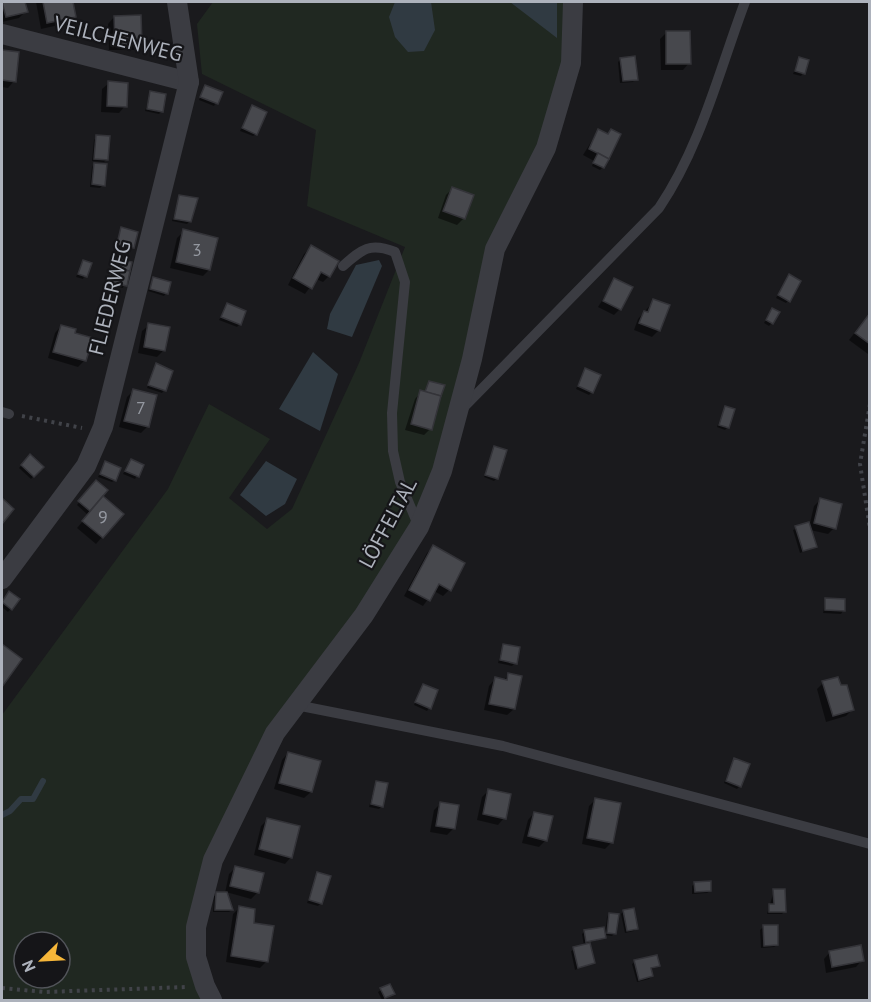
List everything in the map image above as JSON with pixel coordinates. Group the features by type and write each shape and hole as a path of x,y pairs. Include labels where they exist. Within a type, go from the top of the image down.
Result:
{"street":[{"name":"FLIEDERWEG","path":"2,579 86,466 103,427 189,81 177,2"},
{"name":"LÖFFELTAL","path":"208,993 196,957 196,927 209,872 275,734 364,615 419,527 442,471 458,413 495,249 546,148 571,63 573,2"},
{"name":"VEILCHENWEG","path":"2,34 189,81"}],"lane":[{"path":"458,413 659,208 676,182 707,113 746,2"},
{"path":"344,266 361,250 380,246 395,252 405,282 392,413 393,451 400,482 419,527"},
{"path":"296,705 503,746 870,844"}],"path":[{"path":"870,404 860,464 870,529"},
{"path":"5,413 75,429 103,427"},
{"path":"2,988 44,992 208,993"}],"shaded area":[{"path":"213,2 573,2 571,63 495,249 419,527 275,733 196,927 212,1000 2,1000 2,715 168,489 209,404 270,439 229,498 267,529 292,509 359,363 405,247 307,206 316,130 202,74 197,24"},
{"path":"395,2 431,2 435,30 424,51 408,52 395,37 389,17"},
{"path":"510,2 557,2 557,38"},
{"path":"379,260 382,266 352,337 327,329 330,314 356,265"},
{"path":"313,352 338,374 320,431 279,409"},
{"path":"266,461 297,479 285,504 266,516 240,495"}],"building":[{"path":"2,2 25,2 28,12 6,17"},
{"path":"43,2 73,2 76,17 47,23"},
{"path":"141,15 142,44 115,45 114,16"},
{"path":"666,31 690,31 691,64 666,64"},
{"path":"2,50 19,52 16,82 2,80"},
{"path":"635,56 638,80 623,81 620,58"},
{"path":"799,57 809,60 805,74 795,71"},
{"path":"108,81 128,83 127,107 107,106"},
{"path":"205,85 223,92 218,104 200,97"},
{"path":"150,91 166,94 163,112 147,109"},
{"path":"252,105 267,112 257,135 242,128"},
{"path":"598,129 608,134 611,129 621,134 609,159 589,149"},
{"path":"96,135 110,136 108,160 94,159"},
{"path":"598,153 609,159 604,168 593,163"},
{"path":"94,163 107,164 105,186 92,184"},
{"path":"452,187 474,195 465,219 443,211"},
{"path":"179,195 198,198 191,222 174,219"},
{"path":"121,227 138,232 134,248 117,244"},
{"path":"183,229 218,238 210,270 176,262"},
{"path":"311,245 339,261 330,277 321,272 312,289 293,278"},
{"path":"117,259 132,262 130,271 116,268"},
{"path":"83,260 92,263 87,277 78,274"},
{"path":"112,268 130,271 127,286 109,282"},
{"path":"789,274 801,281 790,302 778,295"},
{"path":"153,277 171,282 168,294 150,289"},
{"path":"614,278 633,287 621,310 603,301"},
{"path":"653,299 670,305 660,331 639,323 644,311 648,312"},
{"path":"227,303 246,311 241,325 221,317"},
{"path":"772,308 780,312 773,324 766,320"},
{"path":"870,313 870,344 855,333"},
{"path":"148,323 170,327 165,351 144,347"},
{"path":"61,325 76,329 75,333 93,338 86,361 53,352"},
{"path":"156,363 173,371 166,391 148,385"},
{"path":"585,368 601,375 593,393 578,386"},
{"path":"429,381 445,385 441,396 425,392"},
{"path":"133,389 157,395 149,427 124,421"},
{"path":"420,390 441,396 432,430 411,424"},
{"path":"725,406 735,409 729,428 719,425"},
{"path":"494,446 507,450 498,479 485,475"},
{"path":"30,454 44,467 34,477 21,465"},
{"path":"131,459 144,465 139,477 125,471"},
{"path":"105,461 121,468 116,481 100,474"},
{"path":"96,480 108,490 90,511 78,501"},
{"path":"103,496 124,514 103,538 82,521"},
{"path":"2,498 14,509 2,524"},
{"path":"820,498 842,504 836,529 814,523"},
{"path":"809,522 817,547 803,551 795,526"},
{"path":"433,545 465,563 451,591 439,584 430,601 409,590"},
{"path":"9,591 20,599 12,610 2,602"},
{"path":"825,598 845,599 845,611 825,610"},
{"path":"2,644 22,659 2,687"},
{"path":"503,644 520,647 517,664 500,660"},
{"path":"508,673 522,676 515,709 489,704 495,677 507,680"},
{"path":"838,677 841,685 847,685 854,710 833,716 822,681"},
{"path":"423,684 438,690 431,709 415,702"},
{"path":"288,752 321,761 312,792 279,783"},
{"path":"734,758 750,764 741,787 726,781"},
{"path":"376,781 388,783 383,807 371,804"},
{"path":"488,789 511,794 506,819 483,814"},
{"path":"595,798 621,803 613,843 587,838"},
{"path":"440,802 459,805 455,829 436,826"},
{"path":"534,812 553,816 547,841 528,836"},
{"path":"267,818 300,826 292,858 259,849"},
{"path":"235,866 264,873 259,893 230,886"},
{"path":"317,872 331,876 322,904 309,900"},
{"path":"711,881 711,891 695,892 694,882"},
{"path":"773,889 785,889 786,912 769,912 769,904 774,904"},
{"path":"216,892 227,892 233,910 215,910"},
{"path":"239,906 255,909 254,923 274,926 268,962 231,956"},
{"path":"634,908 638,929 627,931 623,910"},
{"path":"609,913 619,914 616,934 607,933"},
{"path":"763,925 778,925 778,945 764,946"},
{"path":"604,927 606,938 586,942 584,930"},
{"path":"590,943 595,963 578,968 573,947"},
{"path":"861,945 864,961 832,967 829,951"},
{"path":"657,955 660,966 651,968 653,976 639,980 634,960"},
{"path":"390,984 395,994 385,998 380,988"}],"waterway":[{"path":"2,815 10,811 21,799 33,799 43,781"}]}
